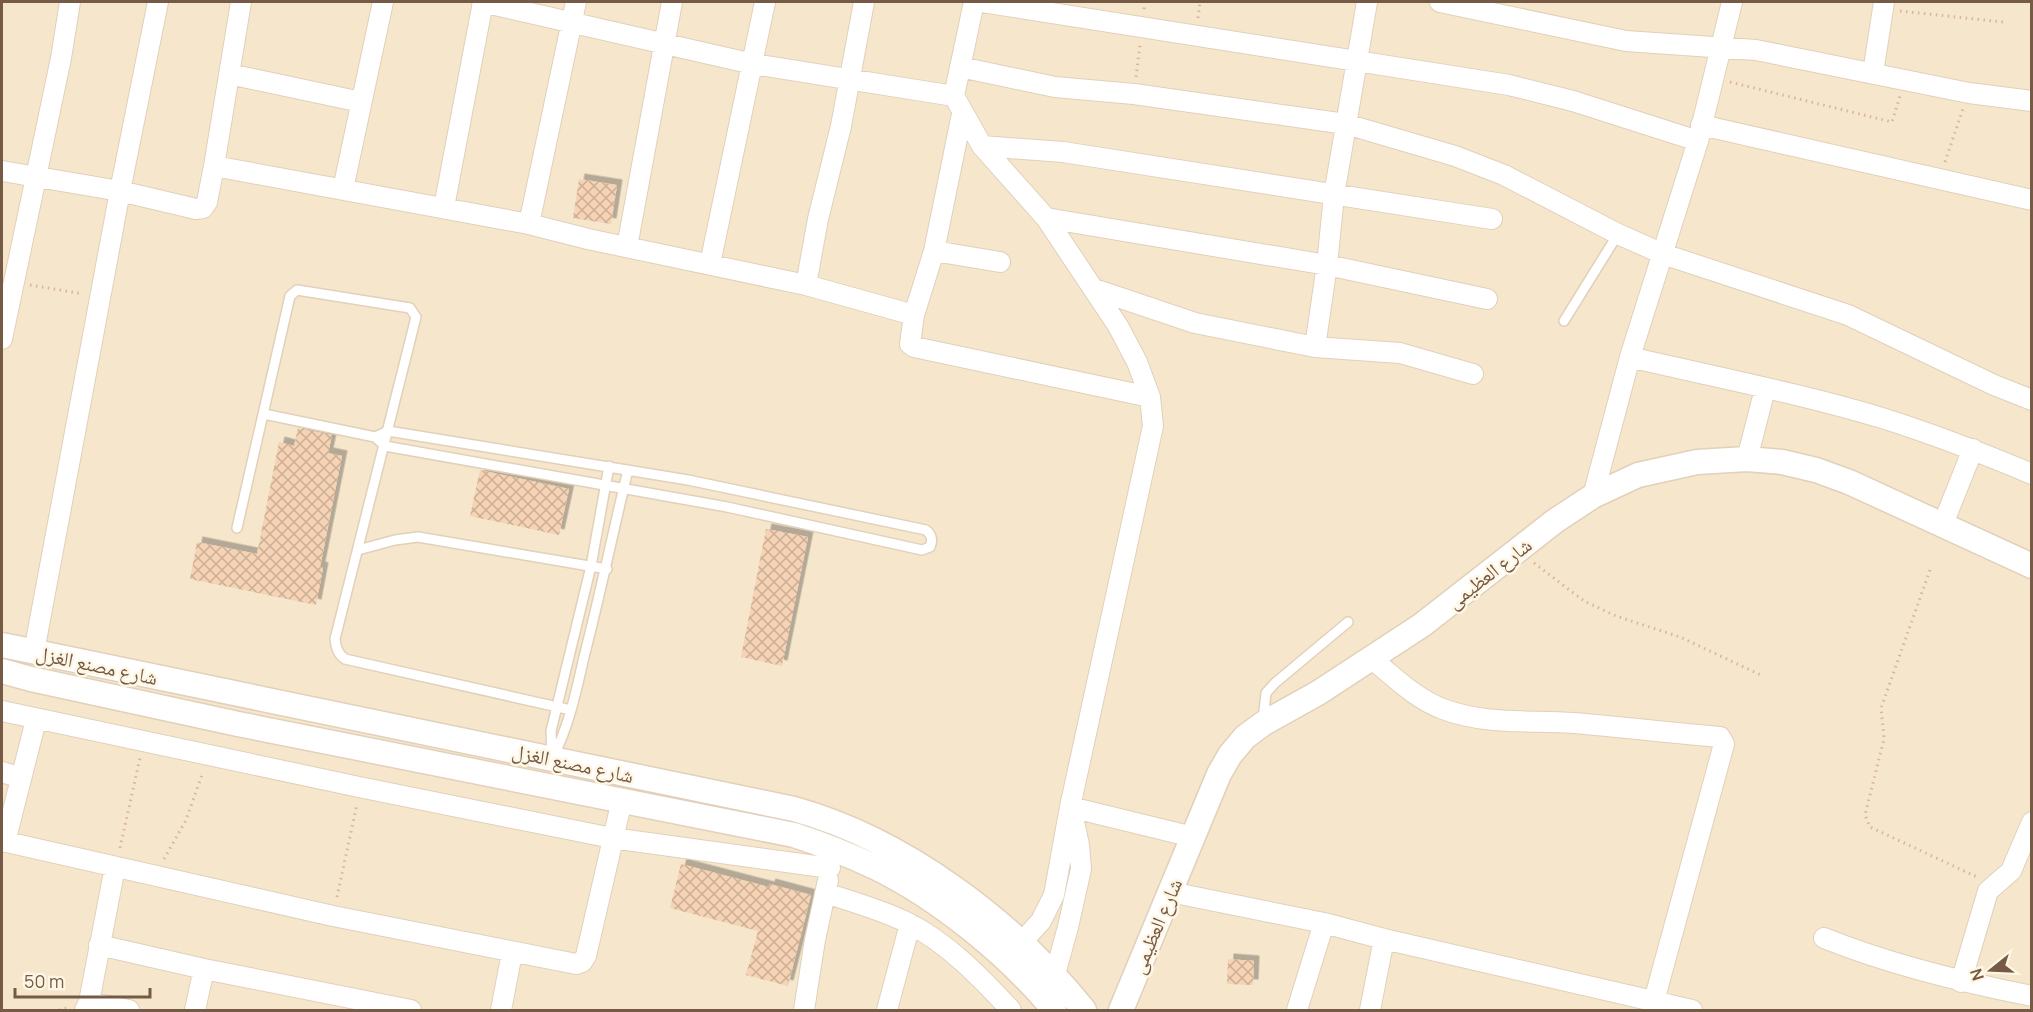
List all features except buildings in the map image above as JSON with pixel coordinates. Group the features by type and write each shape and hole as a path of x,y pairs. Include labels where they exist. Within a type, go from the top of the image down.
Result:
{"street":[{"path":"2,339 61,58 70,2"},
{"path":"34,652 120,191 159,2"},
{"path":"2,171 120,191 196,209 203,208 207,202 214,166 241,2"},
{"path":"343,189 383,2"},
{"path":"444,207 483,2 753,64 849,81 958,105 982,146 1046,218 1119,326 1137,362 1150,397 1153,426 1070,807 1054,895 1041,921 1014,951"},
{"path":"529,224 576,2"},
{"path":"627,247 672,2"},
{"path":"710,264 765,2"},
{"path":"806,285 864,2"},
{"path":"974,2 960,67 958,105 934,251 909,339 914,347 1150,397"},
{"path":"982,2 1509,85 1700,133 1940,178 2031,200"},
{"path":"1315,347 1334,195 1366,2"},
{"path":"1440,2 1626,41 1756,50 1969,93 2031,101"},
{"path":"1593,496 1630,357 1700,133 1732,2"},
{"path":"1873,73 1884,5"},
{"path":"960,67 1055,87 1134,94 1346,124 1455,156 1504,175 1618,234 1663,254 1848,315 1994,385 2031,400"},
{"path":"229,74 361,102"},
{"path":"982,146 1064,152 1492,219"},
{"path":"214,166 529,224 806,285 914,315"},
{"path":"1046,218 1327,265 1487,299"},
{"path":"934,251 1000,262"},
{"path":"1094,289 1195,323 1315,347 1400,353 1473,374"},
{"path":"1630,357 1872,416 1973,449 2031,474"},
{"path":"1747,459 1765,389"},
{"path":"1943,524 1973,449"},
{"name":"شارع العظيمى","path":"1121,1011 1219,774 1230,755 1245,737 1264,723 1372,659 1422,625 1518,550 1593,496 1638,475 1697,462 1747,459 1782,462 1816,470 1849,482 2031,566"},
{"name":"شارع مصنع الغزل","path":"2,645 552,758 794,809 828,819 865,834 900,854 979,907 1014,951 1050,1006"},
{"path":"1372,659 1417,696 1441,708 1465,716 1489,720 1584,724 1720,737 1723,740 1724,744 1654,1001"},
{"name":"شارع مصنع الغزل","path":"2,671 238,724 794,835 831,858 877,868 920,892 1055,976 1084,1011"},
{"path":"238,724 245,695"},
{"path":"2,711 36,720 612,838 831,858 804,1011"},
{"path":"36,720 3,841 333,916 576,964 582,962 586,957 622,800"},
{"path":"547,785 552,758"},
{"path":"2,772 21,778"},
{"path":"1070,807 1193,837"},
{"path":"1050,1006 1081,869 1077,835 1070,807"},
{"path":"1961,982 1987,895 1994,884 2011,871 2031,822"},
{"path":"115,867 87,1006 129,1011"},
{"path":"1170,892 1324,923 1692,1011"},
{"path":"825,893 910,924 939,942 983,980 1011,1011"},
{"path":"1297,1011 1324,923"},
{"path":"887,1011 910,924"},
{"path":"1824,938 1874,957 1961,982 2031,996"},
{"path":"1370,1011 1384,939"},
{"path":"99,945 411,1011"},
{"path":"501,1011 512,952"},
{"path":"195,1011 204,969"}],"lane":[{"path":"1564,321 1618,234"},
{"path":"237,528 290,296 297,290 410,308 416,317 335,639 339,655 571,710"},
{"path":"264,414 375,437 385,446 773,516 922,550 930,547 932,541 931,534 926,530 796,501 609,466 388,431 375,437"},
{"path":"552,758 551,732 556,706 591,566 609,466"},
{"path":"552,758 564,735 571,710 607,569 628,470"},
{"path":"358,550 395,540 418,537 607,569"},
{"path":"1264,723 1266,693 1270,688 1348,622"}],"path":[{"path":"1884,5 2003,22"},
{"path":"1134,94 1142,28"},
{"path":"1714,78 1892,122 1905,80"},
{"path":"1940,178 1969,93"},
{"path":"14,282 101,298"},
{"path":"1518,550 1584,601 1616,616 1680,637 1763,676"},
{"path":"1930,570 1881,708 1884,739 1865,815 1866,822 1870,827 1994,884"},
{"path":"115,867 143,741"},
{"path":"154,876 186,820 209,755"},
{"path":"333,916 359,787"}],"shaded area":[{"path":"2,2 2031,2 2031,1010 2,1010"}]}
